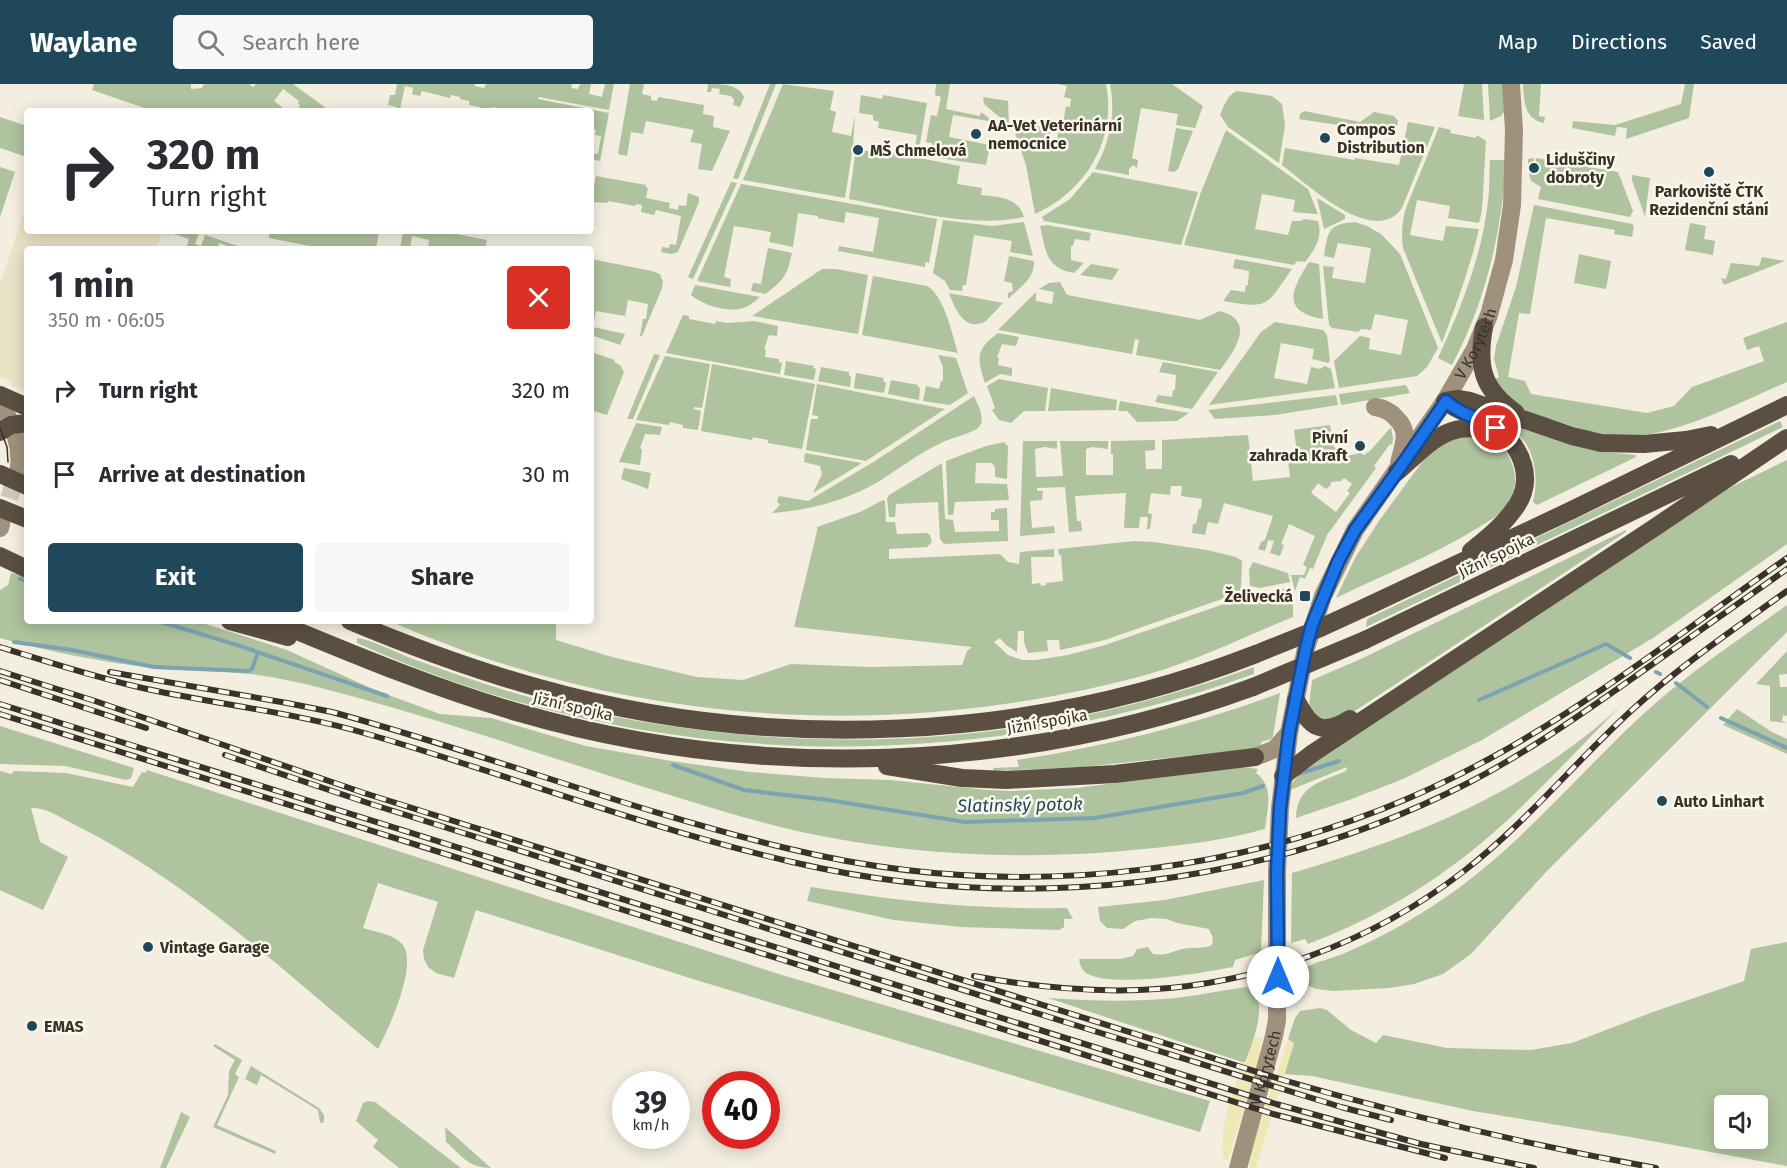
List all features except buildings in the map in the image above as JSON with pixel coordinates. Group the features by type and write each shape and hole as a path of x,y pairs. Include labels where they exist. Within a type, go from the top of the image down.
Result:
{"highway":[{"path":"1484,327 1480,351 1485,377 1499,399 1522,418"},
{"path":"0,395 24,406"},
{"path":"1446,401 1465,400 1587,440 1628,445 1686,440 1753,422"},
{"path":"1446,401 1458,410 1486,422 1509,439 1519,453 1524,468 1524,484 1518,505 1488,537 1446,569"},
{"name":"Jižní spojka","path":"358,624 470,667 576,698 686,718 827,729 932,726 1037,713 1174,682 1256,654 1317,629 1787,405"},
{"path":"1397,472 1438,437 1455,429 1469,427 1486,430 1509,439"},
{"path":"1283,776 1312,753 1787,438"},
{"name":"Jižní spojka","path":"280,624 455,693 625,738 729,752 850,758 951,754 1044,742 1157,717 1253,687 1365,640 1787,438"},
{"path":"0,474 24,485"},
{"path":"0,520 24,519"},
{"path":"0,556 24,567"},
{"path":"241,624 359,656"},
{"path":"1296,700 1305,717 1317,726 1325,728 1341,724 1372,704 1400,695"},
{"path":"850,758 925,773 1006,780 1115,774 1255,757"}],"street":[{"name":"V Korytech","path":"1238,1168 1277,1020 1278,860 1283,776 1289,733 1312,625 1338,562 1355,530 1446,401 1484,327 1504,260 1512,205 1514,130 1511,84"},
{"path":"0,406 13,426 19,467"},
{"path":"1375,407 1390,412 1405,429 1397,472"},
{"path":"1255,757 1275,749 1289,733"},
{"path":"1255,757 1283,776"}],"green space":[{"path":"94,84 191,84 191,89 202,88 204,84 249,84 253,87 256,84 293,84 326,108 298,108 299,101 283,89 274,101 283,108 144,108 92,90"},
{"path":"397,84 475,84 475,86 484,88 486,84 572,84 571,88 578,89 580,84 591,84 589,94 602,97 605,84 614,84 609,110 539,97 538,99 584,108 480,108 469,105 469,101 451,95 450,98 422,91 420,96 412,94 413,88 405,86 400,108 397,108 388,105 390,95 395,95"},
{"path":"630,84 644,84 642,94 651,96 651,100 657,101 658,97 704,105 703,114 714,116 713,127 730,131 712,171 698,169 702,144 690,142 694,130 646,121 643,134 631,132 627,156 618,154"},
{"path":"708,84 738,89 744,97 740,107 733,105 734,100 731,96 719,94 720,89 712,88 711,92 707,92"},
{"path":"770,84 776,84 738,179 733,178"},
{"path":"783,84 834,91 830,110 836,112 832,132 851,136 855,115 845,198 743,180"},
{"path":"936,84 950,84 946,109 980,116 981,112 994,122 953,115 949,137 990,145 986,165 925,156 925,149 931,150 932,143 926,142 931,115 937,116 941,97 935,95"},
{"path":"1058,84 1106,84 1107,125 1102,144 1083,178 1053,204 1035,214 1026,165 1013,127 1014,121 1051,129 1049,140 1057,141 1060,123 1063,124 1066,106 1070,107 1071,99 1064,97 1067,86"},
{"path":"1110,84 1172,84 1203,106 1195,128 1176,125 1178,114 1141,108 1132,158 1138,160 1137,168 1133,165 1129,169 1129,175 1095,169 1105,148 1112,117"},
{"path":"1464,84 1482,84 1484,120 1458,116"},
{"path":"1488,84 1505,84 1506,109 1501,116 1490,121"},
{"path":"1523,84 1541,84 1539,116 1545,117 1544,123 1532,118 1526,108"},
{"path":"1685,84 1694,84 1689,118 1626,139 1627,128 1617,127 1615,136 1572,128 1573,121 1615,125 1681,104"},
{"path":"1237,91 1272,96 1282,104 1285,125 1279,163 1228,127 1220,115 1228,98"},
{"path":"861,95 882,99 883,95 927,103 919,149 915,148 917,135 878,128 879,122 873,120 873,115 859,113"},
{"path":"983,97 1008,101 1009,125 984,104"},
{"path":"594,110 609,113 600,161 594,160 594,153 598,154 601,136 595,135 596,130 594,130"},
{"path":"1304,111 1360,122 1374,112 1394,116 1398,121 1396,134 1299,119 1300,114"},
{"path":"0,117 24,125 24,156 0,148"},
{"path":"1408,122 1435,127 1402,208 1390,218 1375,221 1358,217 1341,209 1282,165 1285,148 1399,165"},
{"path":"1439,127 1451,130 1450,133 1476,138 1477,135 1486,141 1482,210 1479,223 1448,218 1450,206 1417,200 1410,235 1443,241 1446,226 1479,229 1467,272 1442,343 1403,248 1402,238 1406,208"},
{"path":"1176,128 1193,131 1178,169 1174,172 1168,171"},
{"path":"1226,130 1308,189 1318,214 1293,212 1295,200 1262,194 1255,229 1288,235 1292,221 1304,219 1318,221 1319,238 1305,262 1297,261 1294,265 1184,245 1201,192"},
{"path":"856,149 873,152 874,149 960,166 957,184 982,188 981,195 1007,199 1017,205 1024,217 982,221 960,219 849,199"},
{"path":"1534,158 1530,173 1538,173 1539,164 1536,164 1536,158 1618,172 1633,211 1630,217 1538,199 1541,187 1531,181 1528,169 1528,159"},
{"path":"1490,160 1506,160 1496,240 1483,291 1452,365 1438,358 1455,320 1476,262 1489,196"},
{"path":"0,167 15,172 0,217"},
{"path":"1093,172 1198,192 1181,245 1044,221 1042,217 1070,199"},
{"path":"1632,175 1650,178 1645,217 1632,180"},
{"path":"596,176 646,185 648,188 646,198 670,203 669,208 678,210 679,205 686,206 688,193 699,197 678,252 671,254 661,252 662,247 669,248 670,244 676,245 681,216 656,210 654,215 641,212 642,205 636,204 635,206 608,201 607,203 594,202"},
{"path":"731,182 737,183 693,279 688,277"},
{"path":"741,184 937,219 929,263 925,262 925,267 838,251 839,246 873,252 879,218 846,212 844,223 798,213 793,247 769,242 771,232 734,226 724,277 731,279 730,287 697,281"},
{"path":"1317,198 1345,215 1345,219 1324,229"},
{"path":"1534,205 1634,226 1632,237 1614,234 1615,230 1546,218 1530,314 1519,313 1508,377 1525,381 1531,394 1647,413 1674,406 1692,387 1764,361 1759,346 1747,350 1743,338 1787,322 1787,382 1680,427 1635,436 1596,433 1524,410 1494,380 1499,377 1494,359 1496,346 1516,287"},
{"path":"943,220 992,226 1024,222 1033,256 1010,252 1012,241 974,235 966,285 963,285 962,291 950,290 945,281 933,273"},
{"path":"1355,222 1381,234 1400,254 1438,348 1427,367 1417,376 1339,388 1334,361 1360,336 1370,338 1369,349 1401,355 1408,320 1375,314 1371,330 1361,329 1358,332 1332,328 1329,325 1323,266 1334,267 1332,278 1365,283 1371,248 1338,243 1334,258 1324,256 1330,231 1339,225"},
{"path":"1690,223 1706,226 1704,239 1715,241 1713,255 1685,250"},
{"path":"1047,225 1091,233 1089,241 1075,239 1071,246 1071,260 1084,263 1074,273 1057,267 1048,257 1040,226"},
{"path":"174,234 199,234 195,244 201,246 187,246 189,239"},
{"path":"269,234 378,234 376,246 310,246 269,238"},
{"path":"402,234 456,234 487,240 486,246 428,246 429,240 412,236 410,246 400,246"},
{"path":"205,235 238,246 228,246 219,243 218,246 201,246"},
{"path":"768,248 792,253 788,267 781,281 765,294 751,291 753,283 761,284"},
{"path":"1579,254 1611,261 1606,289 1574,283"},
{"path":"1009,256 1034,261 1034,267 1029,278 1008,299 1008,293 1013,291 1012,283 1004,281"},
{"path":"1762,257 1785,261 1724,285 1721,278 1726,279 1731,263 1759,266"},
{"path":"1235,259 1292,269 1271,298 1265,302 1250,305 1223,301 1231,290 1245,292 1246,285 1248,285 1249,271 1233,268"},
{"path":"594,260 660,274 663,282 662,288 642,336 640,336 643,319 646,319 648,304 628,300 625,316 596,311 594,322"},
{"path":"1309,262 1319,264 1323,319 1300,311 1295,305 1295,290"},
{"path":"1091,264 1119,269 1112,280 1080,275"},
{"path":"822,269 836,269 868,275 858,334 752,316"},
{"path":"873,276 927,286 933,291 943,306 958,353 862,335"},
{"path":"1060,282 1067,295 1200,320 1220,311 1238,322 1240,329 1236,346 1220,370 1136,355 1139,340 1135,339 1132,354 998,330 1036,292 1036,301 1052,304 1054,292 1039,289 1049,283"},
{"path":"695,285 760,297 743,308 723,309 709,305 691,295"},
{"path":"949,293 1003,303 986,321 972,324 962,318"},
{"path":"683,315 689,316 689,319 715,324 716,321 727,323 754,321 778,326 777,336 769,335 764,349 766,349 765,357 779,359 782,363 780,374 666,353"},
{"path":"1275,322 1323,330 1327,335 1330,361 1328,363 1312,359 1314,349 1281,343 1274,378 1307,384 1311,367 1320,369 1325,366 1331,369 1335,388 1209,405 1261,332"},
{"path":"594,327 625,334 620,345 594,336"},
{"path":"998,333 1019,337 1016,346 1002,344 997,357 999,358 998,365 1012,368 1012,376 1000,374 985,383 980,367 980,355 985,344"},
{"path":"594,353 615,360 614,362 620,365 624,372 607,415 594,411"},
{"path":"654,354 660,355 633,419 627,419"},
{"path":"938,355 956,358 968,393 950,405 923,401 926,386 939,389 943,381 943,367"},
{"path":"665,356 710,364 702,408 694,407 701,411 698,430 683,428 683,425 670,422 669,425 636,420"},
{"path":"786,361 814,366 813,368 816,369 814,380 784,375"},
{"path":"1163,362 1218,372 1192,409 1155,402 1158,395 1172,397 1173,390 1175,390 1176,375 1159,372"},
{"path":"712,364 815,384 802,449 768,443 768,440 753,437 752,440 701,431"},
{"path":"821,367 849,372 850,387 818,381"},
{"path":"856,373 884,378 883,381 886,383 884,393 854,388"},
{"path":"999,379 1048,388 1045,411 1024,411 1011,423 999,420 992,410 995,408 987,386"},
{"path":"891,380 918,385 919,400 888,394"},
{"path":"817,384 945,409 866,461 806,450 811,419 818,419 818,416 812,415"},
{"path":"1406,385 1410,393 1341,405 1339,394"},
{"path":"1051,388 1117,400 1116,410 1048,411"},
{"path":"1336,395 1338,405 1275,415 1215,419 1208,410"},
{"path":"974,396 982,416 981,424 976,429 933,447 878,482 853,494 814,507 772,513 780,505 777,501 779,496 808,501 875,461"},
{"path":"1120,401 1189,413 1177,421 1137,422 1127,411 1118,411"},
{"path":"1482,410 1606,452 1636,455 1636,457 1537,505 1533,502 1536,483 1534,464 1527,446 1511,428"},
{"path":"1780,421 1783,427 1366,627 1367,619"},
{"path":"636,423 662,427 660,435 645,434 640,448 642,450 640,465 619,462"},
{"path":"1330,425 1334,447 1347,456 1360,453 1364,455 1391,427 1393,438 1392,445 1390,444 1374,466 1376,468 1327,535 1313,569 1310,568 1305,579 1300,577 1295,591 1291,575 1304,575 1307,567 1303,565 1315,536 1289,524 1281,544 1284,545 1280,556 1270,553 1274,541 1268,540 1265,551 1258,549 1261,542 1265,540 1273,516 1224,503 1218,524 1208,522 1205,535 1192,533 1193,524 1196,524 1199,509 1201,509 1202,499 1181,496 1182,486 1171,486 1170,495 1151,493 1148,513 1152,514 1150,529 1147,529 1148,517 1140,517 1139,528 1124,528 1126,493 1075,496 1077,521 1081,521 1082,531 1069,532 1065,487 1037,488 1037,491 1043,491 1042,500 1030,501 1032,528 1054,526 1055,533 1020,536 1023,441 1057,441 1057,449 1045,447 1035,449 1036,477 1063,476 1060,441 1108,441 1108,449 1092,447 1086,449 1086,475 1113,475 1111,441 1155,440 1155,450 1145,451 1146,469 1162,469 1162,440 1248,435 1253,481 1290,477 1288,462 1298,461 1294,430","holes":["1344,478 1352,484 1347,491 1350,493 1336,512 1311,493 1318,483 1326,489 1331,482 1341,481"]},
{"path":"1452,436 1481,437 1502,446 1515,474 1514,489 1508,504 1494,518 1459,539 1336,598 1355,558 1379,521 1430,451"},
{"path":"1004,442 1008,446 1007,479 995,477 995,467 992,463 976,463 975,483 1007,484 1009,500 955,502 953,515 948,515 946,461 986,446"},
{"path":"805,453 862,463 813,493 822,474 820,466 804,462"},
{"path":"1787,460 1787,544 1653,638 1482,740 1403,779 1296,818 1297,807 1305,792 1319,782 1346,771 1347,767 1290,790 1293,782 1306,766 1721,492"},
{"path":"942,463 945,519 953,520 955,532 999,531 999,520 991,520 991,512 995,512 995,509 1007,508 1008,541 944,544 940,539 938,502 896,504 895,517 889,517 887,499 889,495"},
{"path":"624,468 651,473 648,489 621,479"},
{"path":"883,500 885,501 886,522 895,522 897,534 927,533 930,535 932,542 927,547 889,549 889,559 1000,554 1008,562 1019,564 1020,552 1054,549 1054,557 1031,557 1032,584 1040,583 1041,586 1046,583 1063,581 1061,555 1058,549 1134,541 1154,542 1207,550 1236,557 1242,561 1239,593 1105,640 1060,650 1059,640 1047,640 1048,651 1028,653 1024,642 1024,631 1018,631 1017,652 1000,638 994,642 1008,655 1022,660 1068,655 1105,645 1227,603 1291,587 1293,617 1204,655 1149,674 1054,696 958,710 861,716 765,713 669,703 574,684 481,657 398,624 556,624 556,640 612,657 697,677 743,680 791,664 871,667 962,665 967,651 972,647 794,627 817,527 860,512"},
{"path":"1626,530 1349,715 1323,721 1309,706 1312,680 1363,658"},
{"path":"1253,562 1288,573 1290,582 1260,588 1250,586 1249,570"},
{"path":"11,573 24,576 24,624 205,624 287,650 375,690 440,714 491,718 586,746 671,761 750,772 890,780 1013,791 1076,788 1243,767 1258,769 1256,773 1266,785 1268,792 1265,829 1190,844 1057,855 929,851 801,832 722,811 443,723 311,685 248,674 164,669 114,663 0,638 0,590 8,585"},
{"path":"1787,605 1787,632 1546,872 1471,954 1443,974 1414,984 1389,988 1333,991 1316,989 1295,980 1307,967 1359,947 1385,934 1449,895 1475,876 1500,855 1656,703 1711,659"},
{"path":"357,638 467,678 559,705 648,723 736,734 823,739 909,738 995,730 1081,716 1167,695 1254,667 1254,674 1143,708 1030,731 916,744 802,746 688,737 575,717 465,685 357,643"},
{"path":"1787,651 1787,674 1779,675 1780,687 1787,687 1787,716 1783,715 1782,721 1787,723 1770,721 1770,686 1756,684"},
{"path":"1280,693 1273,736 1261,742 1261,748 1083,767 994,771 993,768 1019,767 1017,760 1084,748 1183,725"},
{"path":"1625,702 1501,826 1439,875 1385,909 1347,928 1308,944 1305,939 1291,943 1292,873 1384,843 1469,808 1550,762 1588,734"},
{"path":"1737,709 1787,739 1787,754 1723,725"},
{"path":"0,726 134,768 131,778 126,780 65,766 0,764"},
{"path":"147,770 782,975 1210,1101 1200,1132 696,980 476,910 454,978 436,973 428,967 423,950 438,902 378,883 363,928 389,936 402,944 406,953 407,965 400,996 378,1049 271,959 196,900 117,848 43,809 31,808 40,842 68,857 43,910 0,890 0,771 11,774 14,771 66,773 133,787 142,772 145,773"},
{"path":"1264,880 1261,952 1235,960 1233,967 1138,980 1101,978 1088,974 1082,968 1079,959 1121,959 1133,956 1137,949 1148,947 1153,954 1162,954 1212,945 1213,938 1209,929 1167,919 1152,918 1135,921 1123,929 1107,928 1100,921 1098,907 1165,900"},
{"path":"811,887 938,904 1002,908 1067,908 1073,919 1064,919 1064,927 1059,930 961,927 894,920 807,901"},
{"path":"1787,942 1787,1166 1473,1111 1312,1076 1284,1074 1294,1044 1288,1039 1295,1018 1300,1011 1320,1008 1327,1010 1351,1030 1376,1043 1383,1035 1447,1048 1531,1050 1572,1043 1744,981 1751,949"},
{"path":"1254,986 1259,1015 1245,1063 1048,998 1112,1001 1160,999"},
{"path":"215,1044 242,1060 235,1074 239,1077 217,1125 276,1151 275,1154 213,1127 228,1095 229,1071 235,1060 213,1046"},
{"path":"251,1066 319,1108 324,1115 324,1122 320,1123 318,1110 261,1075 257,1085 245,1079"},
{"path":"375,1102 461,1168 399,1168 373,1147 378,1140 356,1121 363,1103"},
{"path":"181,1112 190,1117 166,1168 160,1168"},
{"path":"445,1127 491,1168 477,1166 461,1156 446,1142"}],"sand":[{"path":"1255,1037 1262,1038 1257,1066 1228,1160 1223,1159 1223,1134 1228,1110 1242,1062 1245,1062"},
{"path":"1288,1039 1294,1043 1256,1168 1249,1168 1252,1147"}],"shaded area":[{"path":"24,213 24,234 162,234 157,246 24,246 24,391 0,377 0,284"}],"waterway":[{"path":"20,579 24,580"},
{"path":"168,624 387,696"},
{"path":"14,642 72,650 154,667 248,671 252,669 258,652"},
{"name":"Slatinský potok","path":"1479,700 1606,644 1630,658"},
{"name":"Slatinský potok","path":"1656,672 1660,674"},
{"name":"Slatinský potok","path":"1676,683 1707,707"},
{"name":"Slatinský potok","path":"1721,718 1787,748"},
{"name":"Slatinský potok","path":"1298,774 1339,761"},
{"name":"Slatinský potok","path":"673,765 744,790 828,800 965,822 1095,818 1243,793 1263,786"}],"tunnel":[{"path":"1,524 19,467"}],"tram line":[{"path":"0,428 7,447 8,462"}],"railway":[{"path":"110,672 332,712 390,728 675,818 790,849 879,866 968,875 1058,876 1148,869 1236,853 1323,830 1408,799 1489,759 1565,714 1787,558"},
{"path":"0,647 128,685 343,727 686,834 792,862 878,878 964,887 1051,888 1138,882 1224,868 1309,847 1391,818 1470,782 1529,748 1567,724 1787,569"},
{"path":"974,976 1015,983 1077,989 1139,990 1183,987 1226,980 1269,969 1311,956 1352,939 1429,896 1464,871 1508,833 1650,694 1708,648 1787,591"},
{"path":"0,671 364,793 1283,1080 1468,1129 1656,1168"},
{"path":"0,680 146,728"},
{"path":"0,704 1276,1104 1421,1144 1534,1168"},
{"path":"0,714 1273,1114 1445,1158"},
{"path":"225,755 371,804 1065,1022 1341,1107 1391,1120"}],"place":[{"name":"AA-Vet Veterinární nemocnice","path":"976,134"},
{"name":"Compos Distribution","path":"1325,138"},
{"name":"MŠ Chmelová","path":"858,150"},
{"name":"Liduščiny dobroty","path":"1534,168"},
{"name":"Parkoviště ČTK Rezidenční stání","path":"1709,172"},
{"name":"Pivní zahrada Kraft","path":"1360,446"},
{"name":"Želivecká","path":"1305,596"},
{"name":"Auto Linhart","path":"1662,801"},
{"name":"Vintage Garage","path":"148,947"},
{"name":"EMAS","path":"32,1026"}],"route":[{"path":"1278,977 1277,872 1283,776 1289,733 1312,625 1338,562 1355,530 1446,401 1458,410 1496,428"}]}
